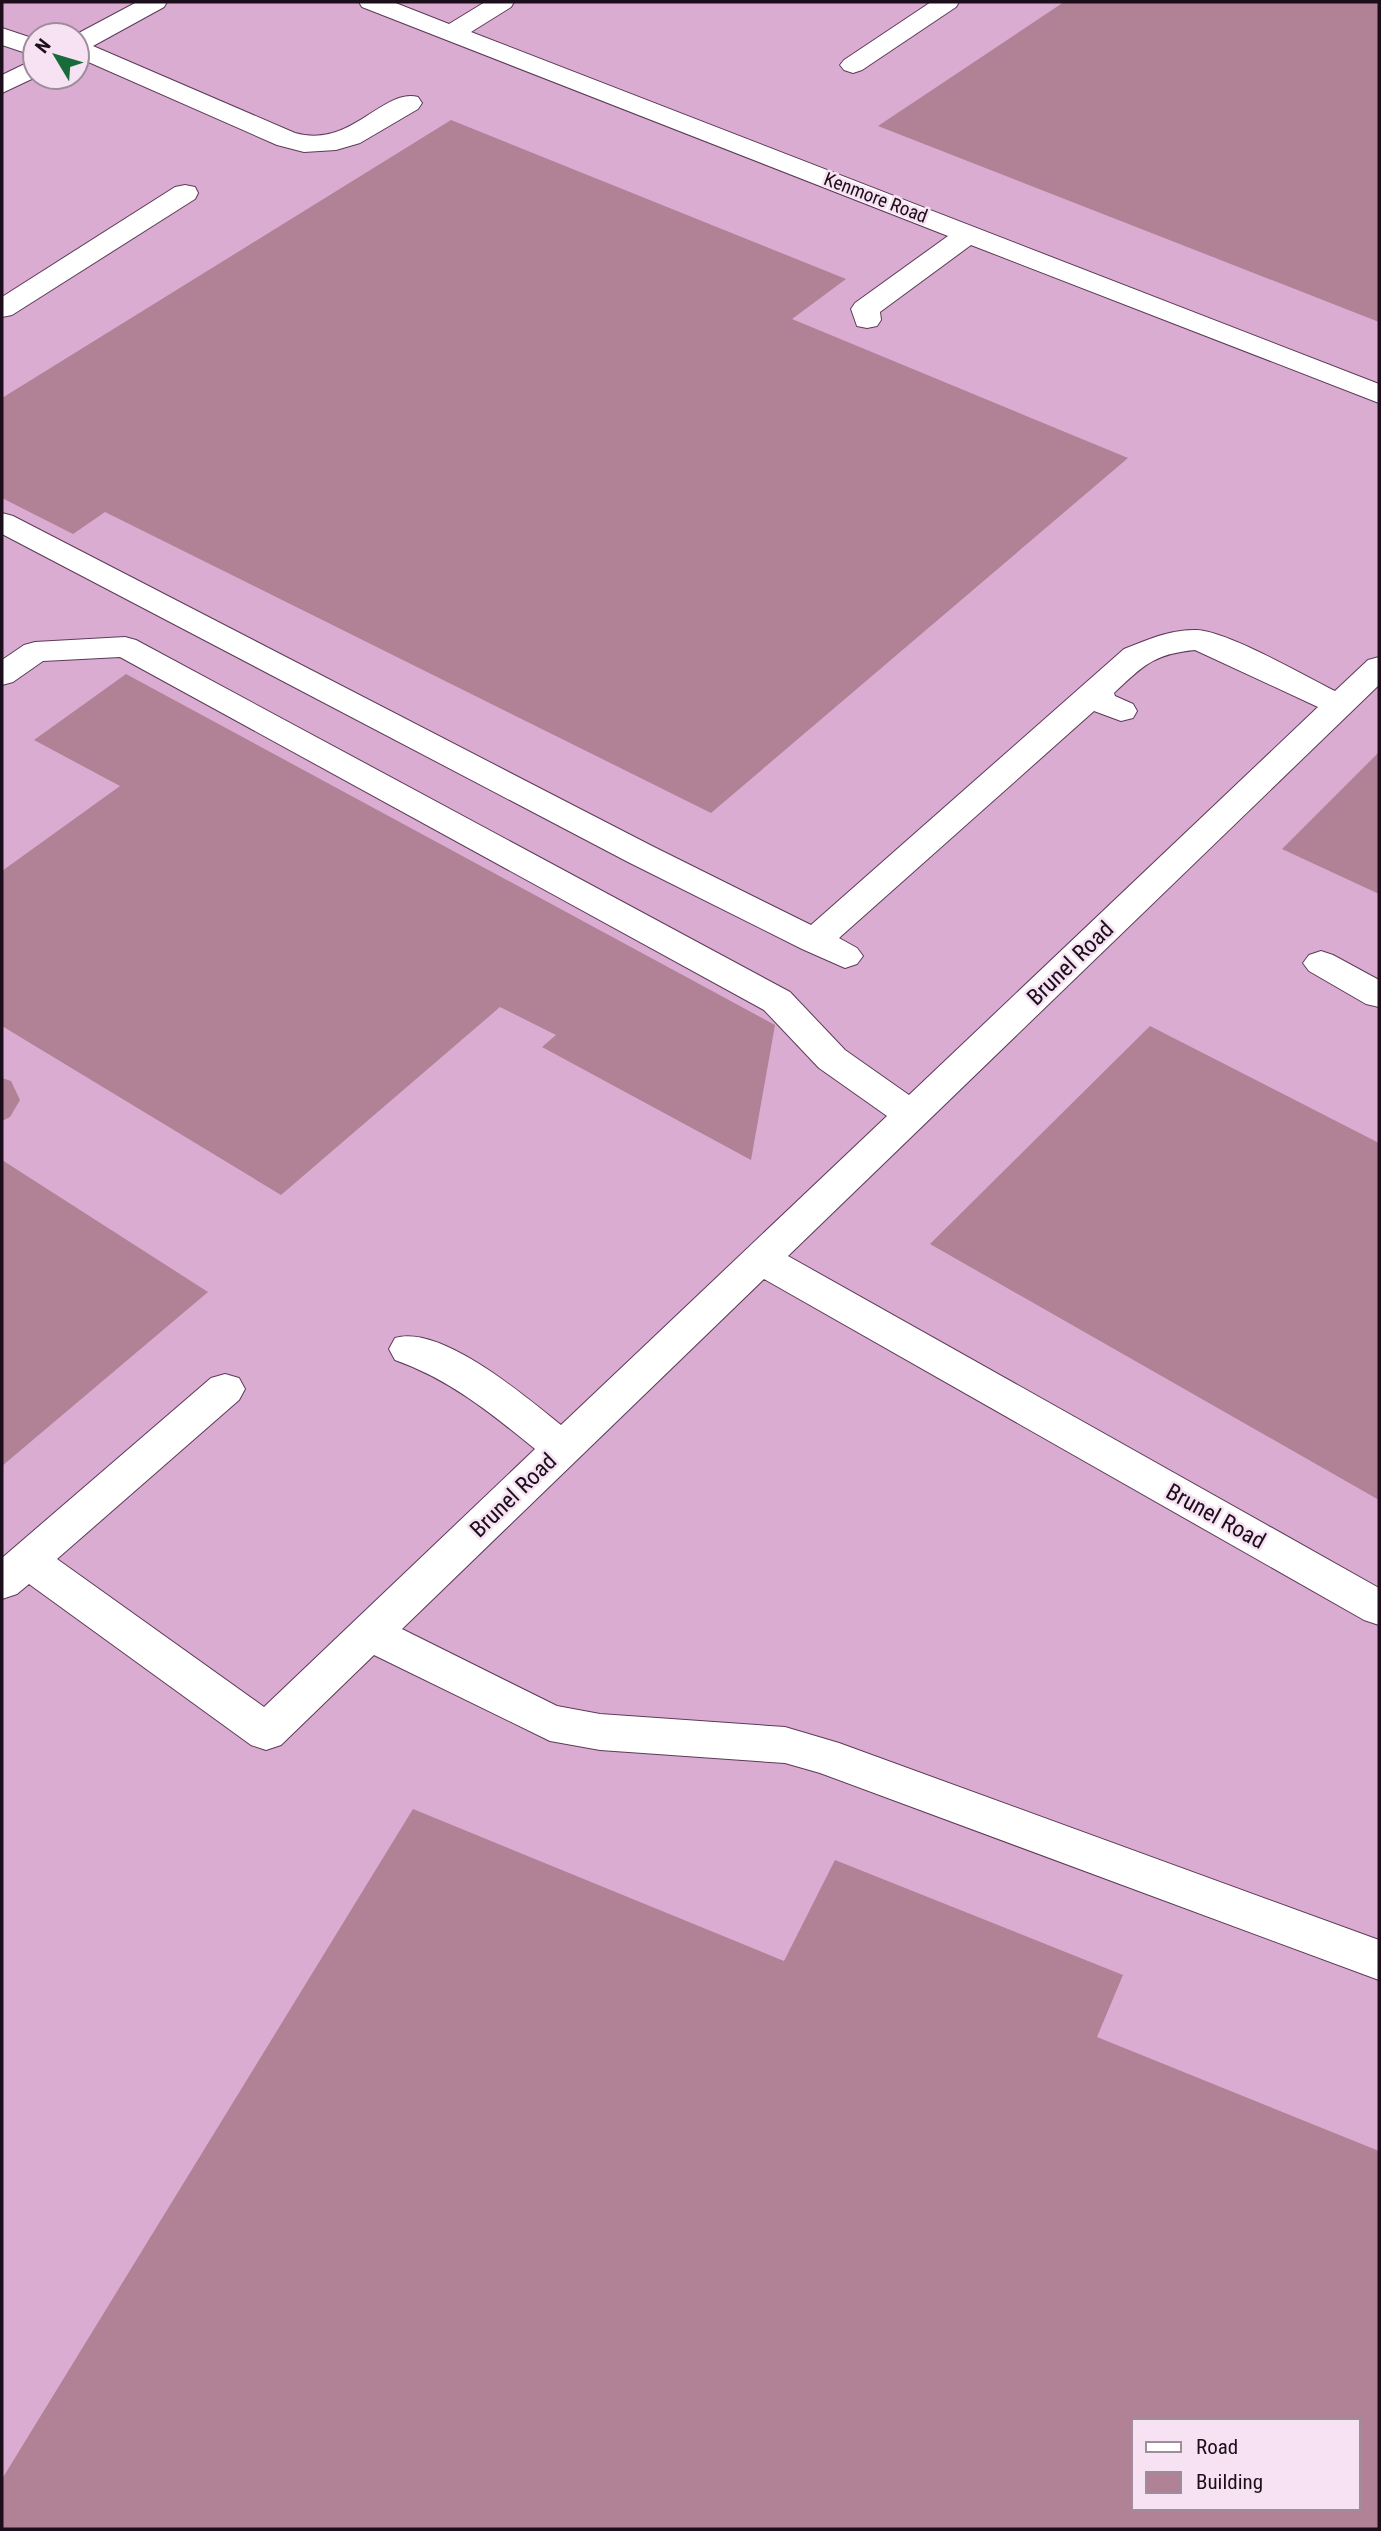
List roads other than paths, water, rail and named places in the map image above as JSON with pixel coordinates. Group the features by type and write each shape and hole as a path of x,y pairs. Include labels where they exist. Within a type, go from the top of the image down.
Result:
{"street":[{"path":"91,38 155,2"},
{"name":"Kenmore Road","path":"371,2 1379,394"},
{"path":"451,33 502,2"},
{"path":"853,65 947,2"},
{"path":"2,36 21,43"},
{"path":"91,52 286,139 316,147 332,146 348,139 409,103"},
{"path":"2,85 21,75"},
{"path":"2,309 185,192"},
{"path":"867,320 865,309 969,233"},
{"path":"2,522 627,848 845,956"},
{"path":"814,941 1109,701 1135,656 1167,643 1197,640 1223,649 1339,705"},
{"path":"2,675 35,652 125,647 777,1001 832,1059 911,1115"},
{"name":"Brunel Road","path":"14,1571 266,1732 1379,667"},
{"path":"1321,963 1379,995"},
{"name":"Brunel Road","path":"761,1259 1379,1608"},
{"path":"409,1349 436,1357 458,1370 499,1398 562,1448"},
{"path":"14,1571 225,1389"},
{"path":"370,1633 550,1723 600,1732 785,1745 824,1756 1379,1960"}]}
